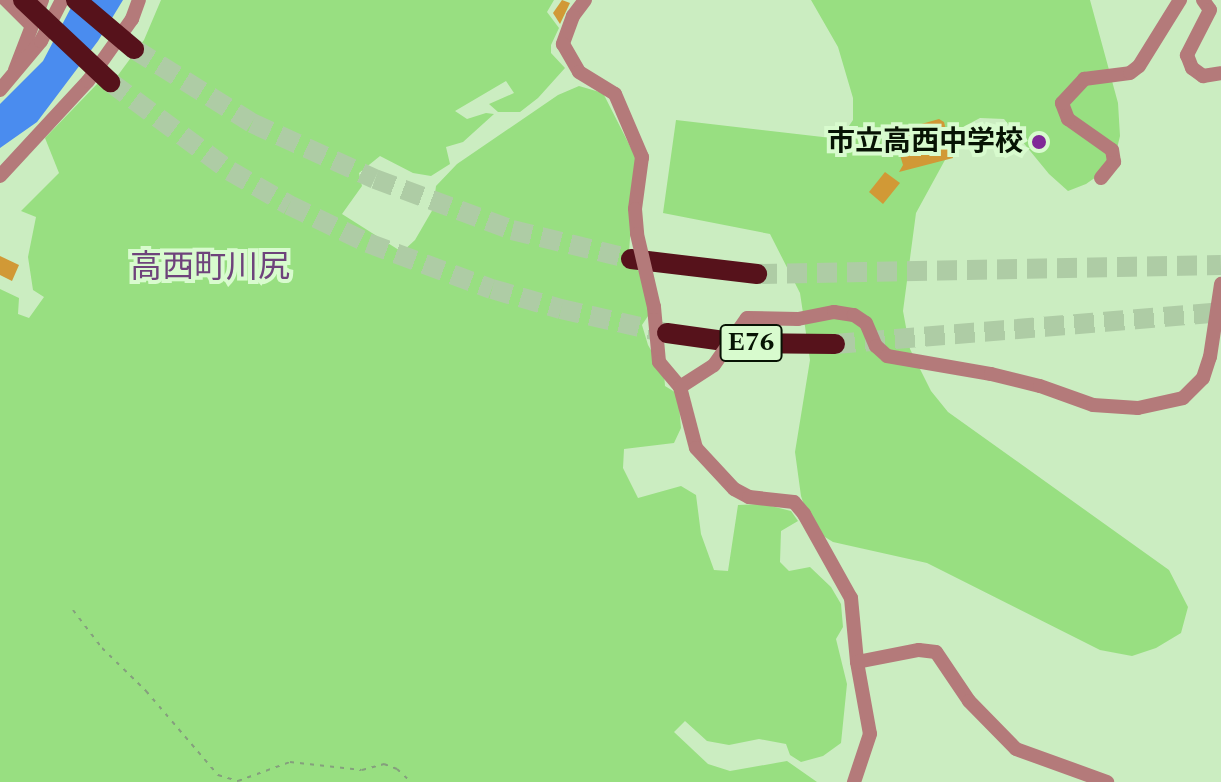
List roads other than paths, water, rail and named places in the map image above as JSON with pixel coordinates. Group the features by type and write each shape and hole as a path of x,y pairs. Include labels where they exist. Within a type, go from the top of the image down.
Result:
{"highway":[{"path":"23,0 110,82"},
{"path":"77,0 134,49"},
{"path":"631,259 757,274"},
{"name":"E76","path":"667,333 738,343 835,344"}],"street":[{"path":"6,0 30,24"},
{"path":"13,75 30,24 42,0"},
{"path":"0,90 41,41 62,0"},
{"path":"0,176 88,81 132,19 139,0"},
{"path":"585,0 573,16 563,44 579,72 615,94 642,157 635,209 637,234 654,307 659,362 680,387 696,448 734,489 749,497 794,502 804,514 851,598 857,662 870,734 854,782"},
{"path":"1101,178 1114,162 1112,150 1068,119 1062,103 1084,79 1130,73 1139,66 1180,0"},
{"path":"1203,0 1210,10 1187,55 1192,68 1203,76 1221,73"},
{"path":"680,387 714,365 747,318 798,319 834,312 854,315 866,323 876,346 887,356 1003,377 1093,405 1138,408 1183,398 1203,378 1210,357 1221,284"},
{"path":"857,662 919,650 936,652 969,701 1016,749 1107,782"}],"water":[{"path":"75,0 123,0 98,41 37,122 0,148 0,104 43,61"}],"tunnel":[{"path":"134,49 252,123 375,179 512,230 631,259"},
{"path":"110,82 230,171 289,205 368,243 492,289 561,309 667,333"},
{"path":"757,274 1221,265"},
{"path":"835,344 1221,312"}],"place":[{"name":"市立高西中学校","path":"1039,142"}],"district":[{"name":"高西町川尻","path":"210,268"}]}
